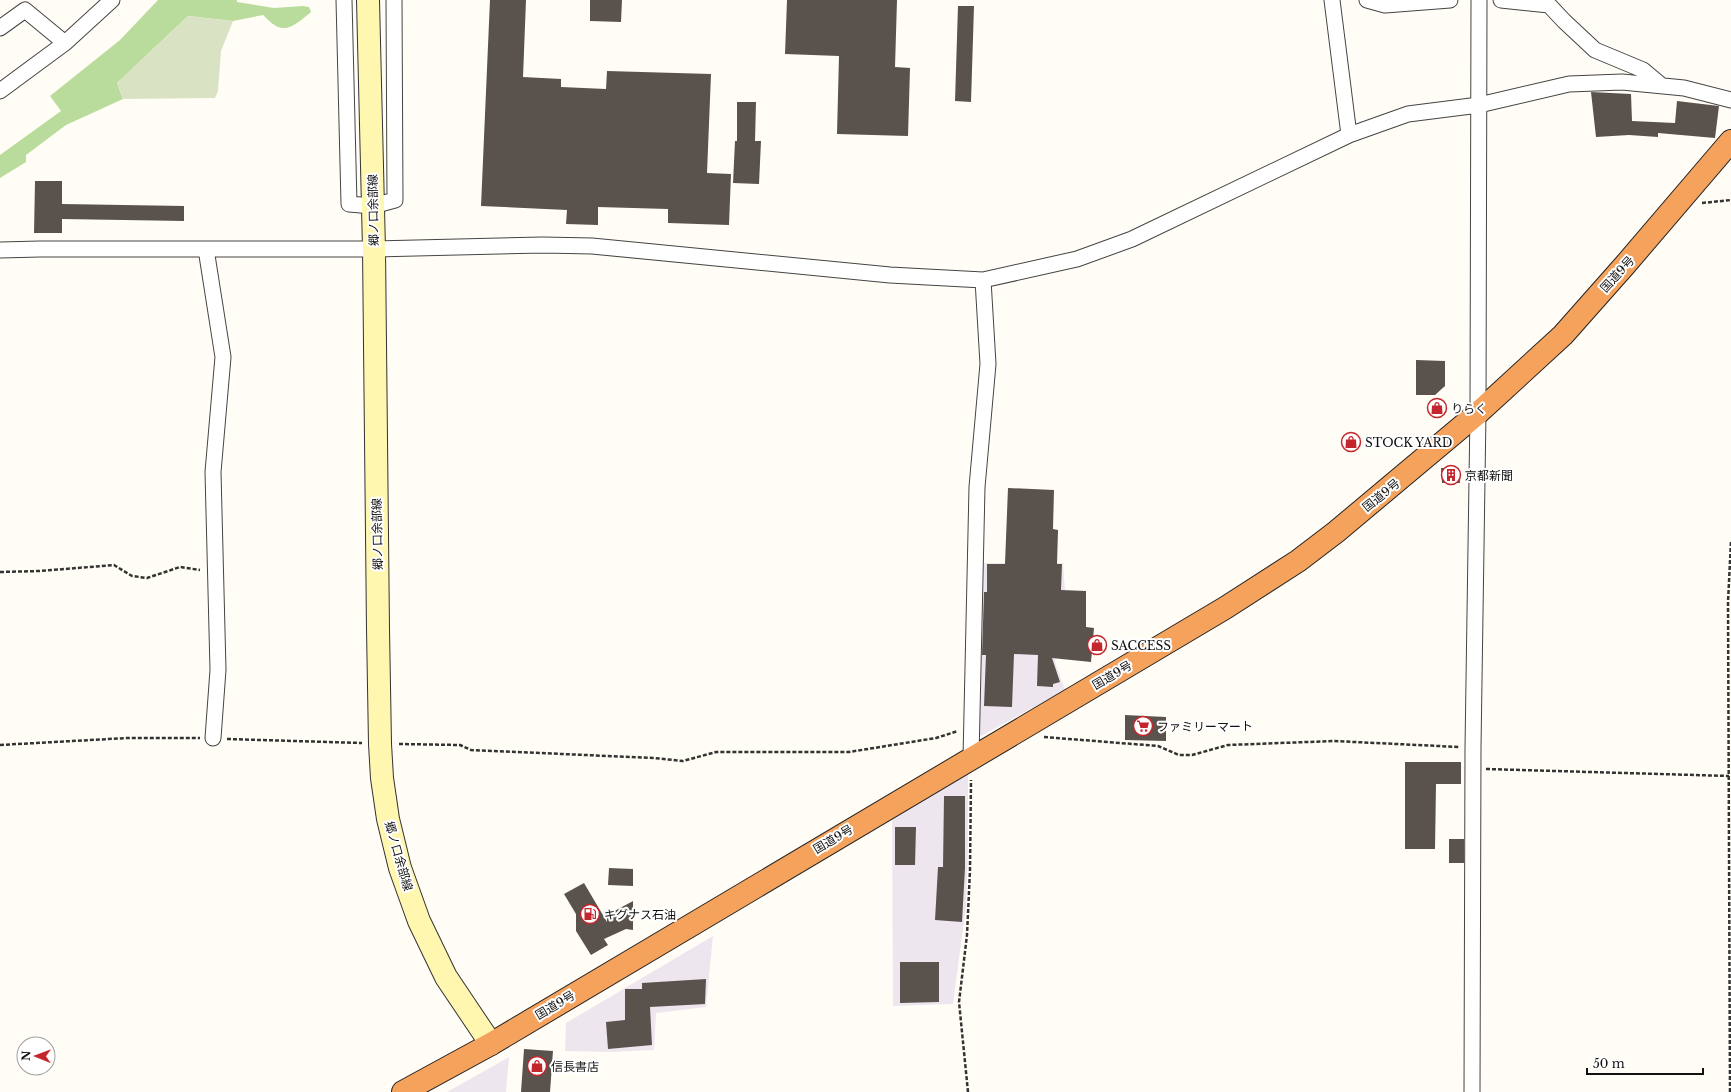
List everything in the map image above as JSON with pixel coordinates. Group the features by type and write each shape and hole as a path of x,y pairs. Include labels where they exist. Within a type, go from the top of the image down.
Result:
{"highway":[{"name":"国道9号","path":"403,1092 491,1044 1225,608 1298,561 1395,484 1478,414 1563,335 1625,266 1731,141"}],"main road":[{"name":"郷ノ口余部線","path":"368,0 374,249 380,744 382,778 388,819 400,868 419,921 446,977 491,1044"}],"street":[{"path":"0,92 65,43 112,0"},
{"path":"344,0 349,204 373,206 395,200 394,0"},
{"path":"1332,0 1349,135"},
{"path":"1367,0 1385,5 1450,0"},
{"path":"1472,1092 1473,748 1478,414 1479,0"},
{"path":"1501,0 1549,5 1594,50 1643,70 1660,85"},
{"path":"0,28 29,5 65,43"},
{"path":"0,250 374,249 543,245 592,246 890,275 983,280 1077,259 1132,239 1349,135 1408,114 1479,105 1569,84 1622,82 1660,85 1684,88 1731,100"},
{"path":"206,249 222,357 213,472 218,670 213,738"},
{"path":"971,758 970,728 977,487 988,364 983,280"}],"path":[{"path":"1683,197 1701,203 1731,200"},
{"path":"1730,1092 1730,776 1728,602 1731,541"},
{"path":"0,572 40,571 114,565 132,576 147,578 180,568 215,572"},
{"path":"0,745 127,738 213,738 380,744 460,745 471,750 654,758 683,761 716,752 849,752 936,738 951,732 970,728"},
{"path":"1043,737 1158,746 1179,755 1192,756 1228,746 1334,740 1473,748"},
{"path":"968,1092 959,1002 967,935 970,870 971,758"},
{"path":"1474,769 1730,776"}],"shaded area":[{"path":"980,563 1063,563 1065,590 1055,662 1065,690 981,736 976,730"},
{"path":"968,772 966,906 953,1004 893,1006 892,815"},
{"path":"713,936 706,1007 656,1013 654,1050 611,1052 565,1051 566,1023"},
{"path":"509,1057 506,1092 447,1092"}],"green space":[{"path":"158,0 237,0 237,2 274,8 303,6 309,7 311,12 296,24 287,28 274,25 263,15 233,21 188,16 117,83 123,99 66,125 26,155 26,162 0,178 0,155 61,111 50,96 120,40"},
{"path":"188,16 233,21 221,51 218,91 215,98 123,99 117,83"}],"building":[{"path":"490,0 526,0 523,77 561,79 561,87 606,89 607,71 711,74 707,173 731,174 729,225 668,223 668,209 598,207 598,225 566,224 567,210 481,206"},
{"path":"590,0 622,0 621,22 590,21"},
{"path":"787,0 897,0 895,67 910,68 908,136 837,134 839,56 785,54"},
{"path":"958,6 974,6 971,102 955,101"},
{"path":"1591,92 1631,94 1632,121 1675,123 1677,101 1719,106 1715,138 1658,133 1658,137 1629,135 1596,137"},
{"path":"737,102 756,102 755,141 761,141 759,184 733,183 735,141 737,141"},
{"path":"35,181 62,181 62,204 184,206 184,221 62,219 62,233 34,233"},
{"path":"1416,360 1445,361 1445,386 1435,395 1416,395"},
{"name":"京都新聞","path":"1441,468 1459,468 1460,483 1442,483"},
{"path":"1008,488 1054,490 1053,529 1058,530 1057,564 1062,564 1061,590 1086,591 1086,627 1094,628 1091,662 1052,658 1060,682 1053,684 1053,687 1037,686 1038,655 1014,654 1012,707 984,706 986,655 982,655 984,592 987,592 987,564 1005,564"},
{"path":"1125,715 1166,717 1166,741 1125,740"},
{"path":"1405,762 1461,762 1461,784 1436,784 1435,849 1405,849"},
{"path":"944,796 965,796 965,868 962,922 935,920 938,867 943,867"},
{"path":"895,827 916,827 915,865 895,865"},
{"path":"1449,839 1464,839 1464,863 1449,863"},
{"path":"609,868 633,869 633,886 608,885"},
{"path":"584,883 607,922 607,915 633,901 633,930 626,929 604,939 608,945 591,955 576,931 576,914 564,894"},
{"path":"900,962 939,962 939,1002 900,1003"},
{"path":"706,979 705,1004 650,1007 652,1045 608,1049 606,1022 625,1020 625,989 642,989 642,983"},
{"path":"524,1049 553,1051 550,1092 521,1092"}],"place":[{"name":"りらく","path":"1437,408"},
{"name":"STOCK YARD","path":"1351,442"},
{"name":"京都新聞","path":"1451,475"},
{"name":"SACCESS","path":"1097,645"},
{"name":"ファミリーマート","path":"1143,726"},
{"name":"キグナス石油","path":"590,914"},
{"name":"信長書店","path":"537,1066"}]}
